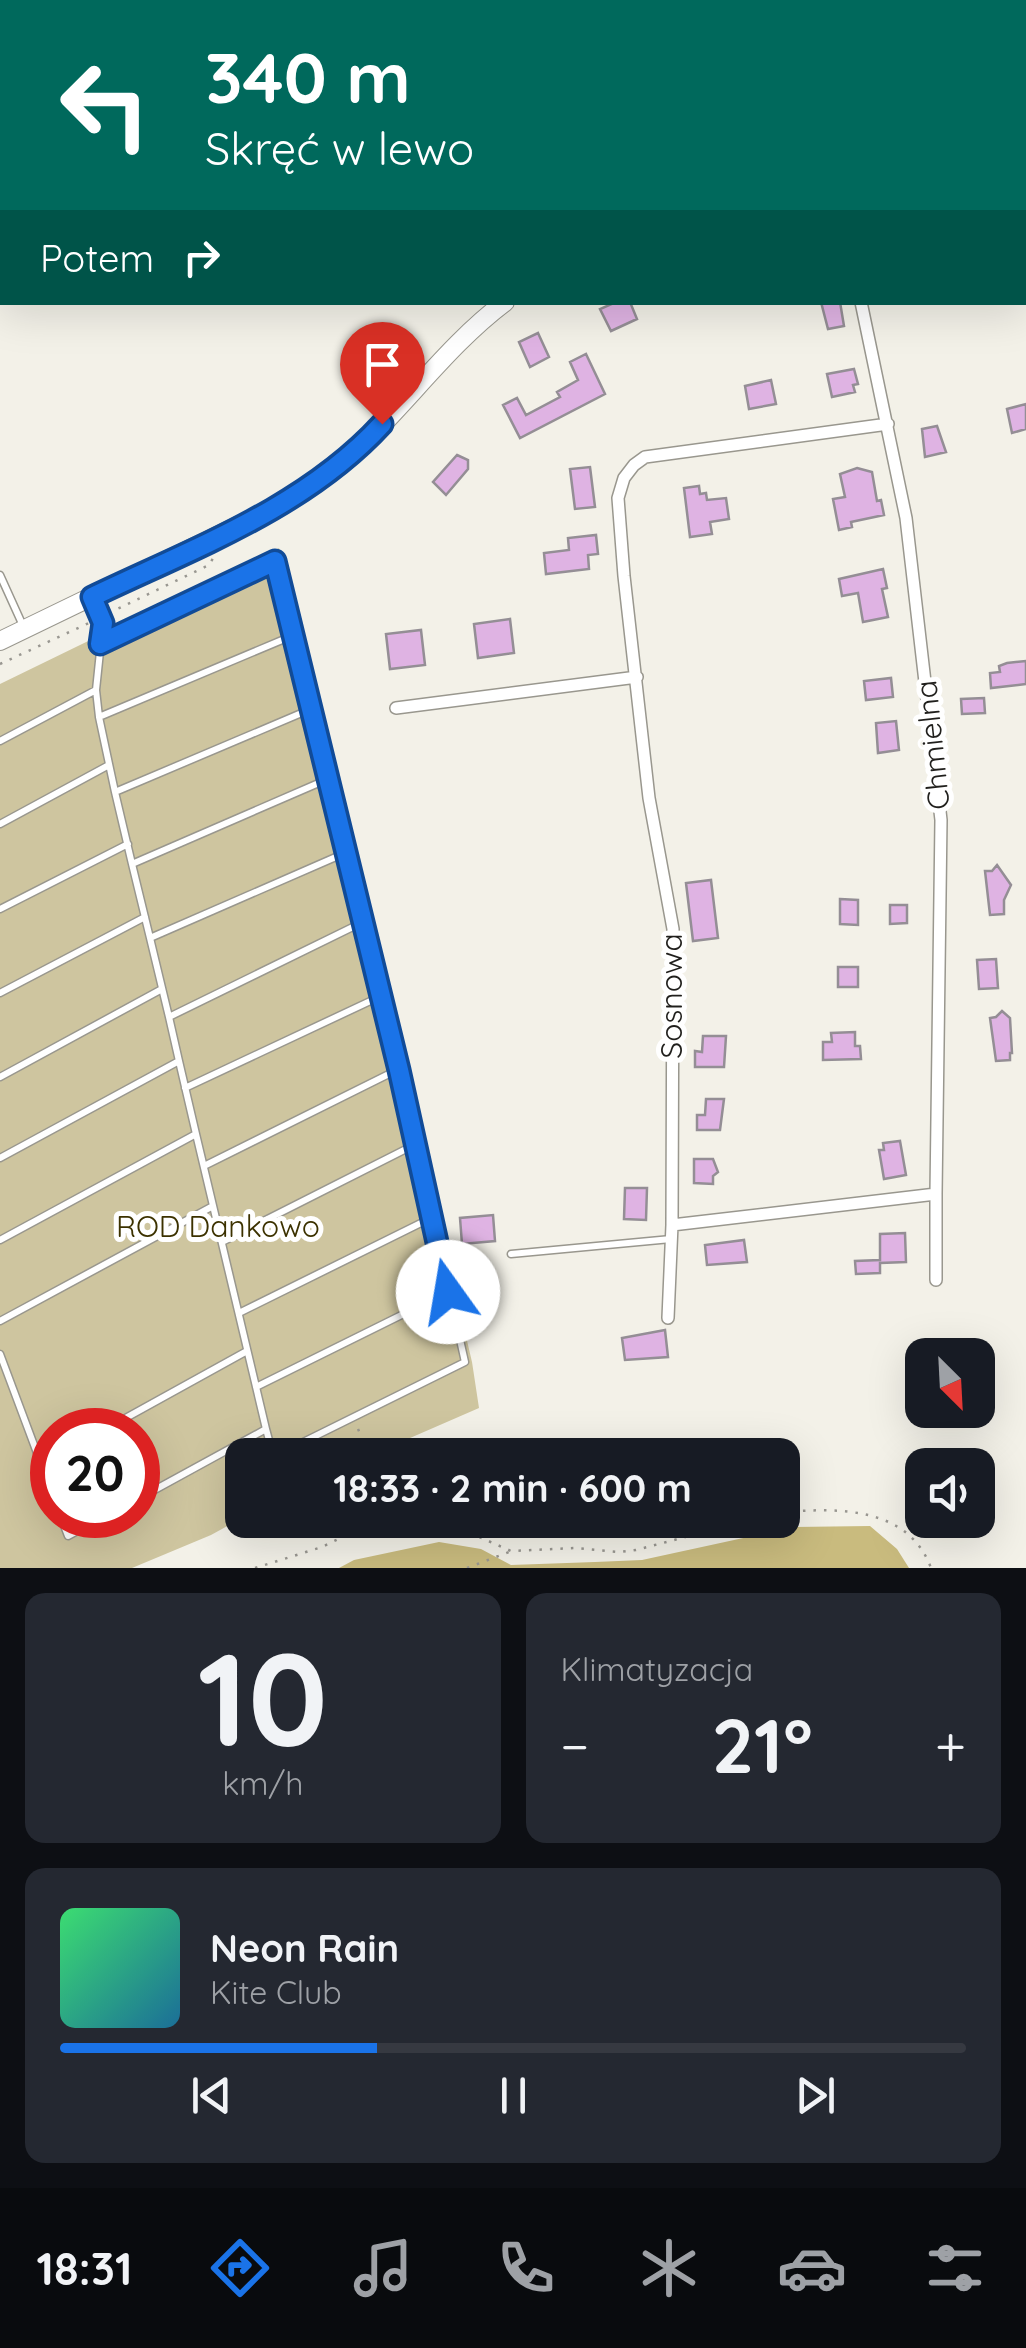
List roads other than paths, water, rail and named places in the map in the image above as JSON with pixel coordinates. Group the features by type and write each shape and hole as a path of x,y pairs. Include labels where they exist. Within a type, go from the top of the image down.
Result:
{"street":[{"path":"0,641 287,502 328,474 378,429 482,320 501,305"},
{"name":"Chmielna","path":"862,305 910,546 942,836 936,1280"},
{"name":"Sosnowa","path":"668,1318 673,929 654,843 618,498 624,478 645,457 888,424"},
{"path":"396,708 637,677"},
{"path":"672,1232 936,1194"}],"lane":[{"path":"100,644 275,561 399,1070 465,1362 313,1438"},
{"path":"0,575 24,629"},
{"path":"92,597 103,623 96,690 110,765 269,1438"},
{"path":"100,717 294,635"},
{"path":"0,741 96,690"},
{"path":"116,792 311,708"},
{"path":"0,824 110,765"},
{"path":"132,864 328,779"},
{"path":"0,909 128,844"},
{"path":"150,938 346,852"},
{"path":"0,993 145,917"},
{"path":"168,1017 363,922"},
{"path":"0,1077 162,989"},
{"path":"185,1088 381,996"},
{"path":"0,1158 179,1061"},
{"path":"204,1166 399,1070"},
{"path":"0,1240 196,1134"},
{"path":"222,1242 416,1144"},
{"path":"0,1320 213,1206"},
{"path":"238,1314 431,1218"},
{"path":"512,1254 672,1232"},
{"path":"256,1387 448,1292"},
{"path":"144,1408 248,1351"},
{"path":"0,1354 30,1433"},
{"path":"160,1486 266,1429"}],"park label":[{"name":"ROD Dankowo","path":"218,1227"}]}
